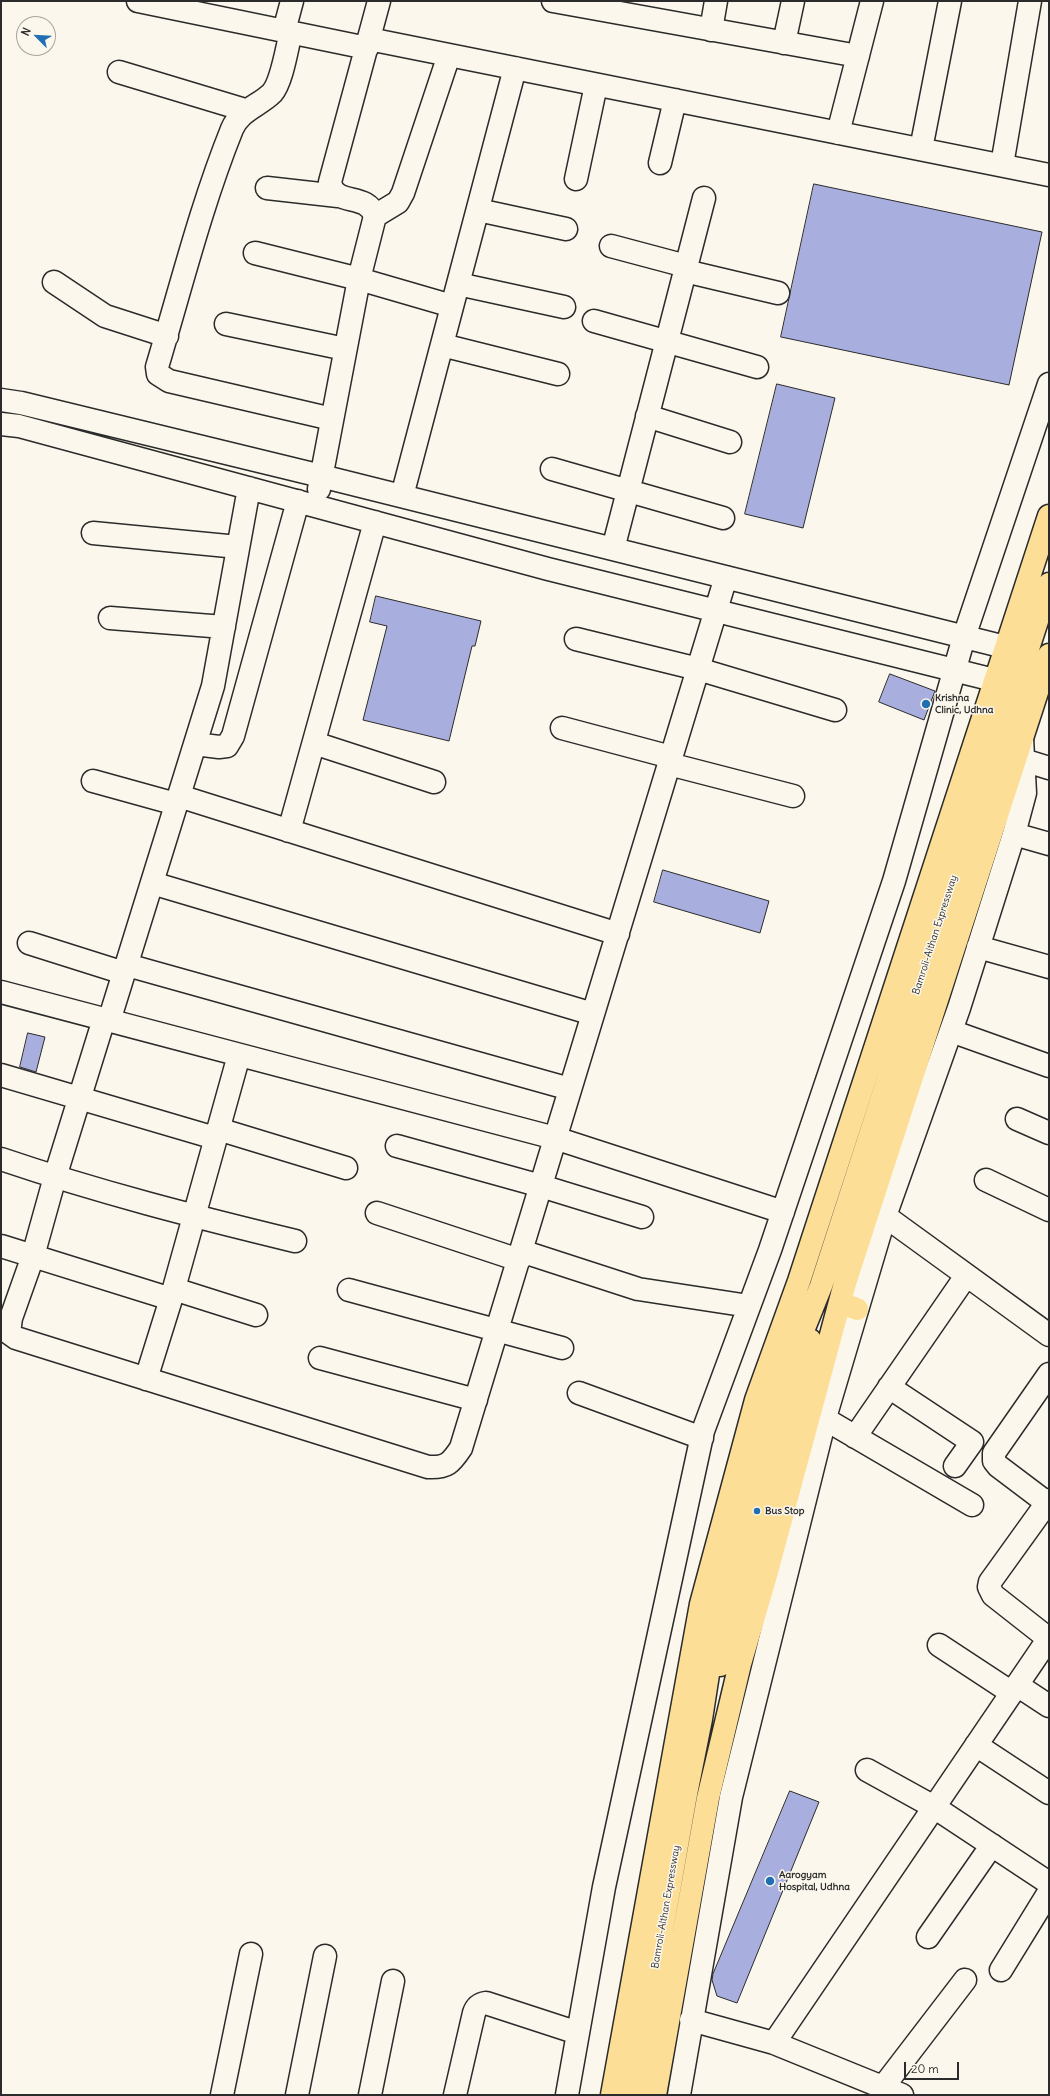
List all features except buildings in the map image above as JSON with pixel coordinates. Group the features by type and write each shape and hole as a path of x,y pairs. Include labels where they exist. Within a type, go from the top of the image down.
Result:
{"main road":[{"path":"612,2095 700,1611 752,1415 799,1281 1049,516"},
{"name":"Bamroli-Althan Expressway","path":"633,2095 701,1719 737,1616 797,1403 821,1286 1049,584"},
{"path":"655,2095 710,1791 740,1664 1022,737 1043,690 1049,657"}],"street":[{"path":"138,1 287,32 449,55 1049,175"},
{"path":"292,1 277,84 273,92 245,110 233,127 192,246 157,367 158,374 168,381 332,418"},
{"path":"338,196 331,190 330,182 379,1"},
{"path":"555,1 635,8 711,30 858,56"},
{"path":"711,30 716,1"},
{"path":"784,43 793,1"},
{"path":"838,133 872,1"},
{"path":"921,149 950,1"},
{"path":"1002,165 1030,1"},
{"path":"375,216 398,202 449,55"},
{"path":"402,496 515,68"},
{"path":"119,72 245,110"},
{"path":"576,179 596,84"},
{"path":"660,163 675,100"},
{"path":"195,744 219,747 227,746 233,736 307,504 321,476 359,279 375,216 372,208 367,203 338,196 267,188"},
{"path":"613,549 704,198"},
{"path":"478,210 566,229"},
{"path":"612,246 685,269 778,293"},
{"path":"255,253 359,279 452,306"},
{"path":"54,282 105,316 166,336"},
{"path":"458,284 564,307"},
{"path":"594,321 667,340 757,367"},
{"path":"226,324 345,349"},
{"path":"442,345 558,374"},
{"path":"567,2095 604,1887 702,1438 709,1412 783,1212 894,881 964,637 1049,384"},
{"path":"11,402 321,476 1006,648 1049,657"},
{"path":"647,416 730,442"},
{"path":"10,425 556,571 954,670 1043,690"},
{"path":"552,469 723,518"},
{"path":"249,488 213,686 126,969 79,1098 33,1256 11,1318 9,1333 16,1338 428,1467 442,1468 453,1460 461,1448 726,577"},
{"path":"289,831 374,522"},
{"path":"93,534 238,547"},
{"path":"110,618 224,627"},
{"path":"576,639 698,669 835,710"},
{"path":"562,728 793,796"},
{"path":"679,2095 731,1797 825,1419 848,1306 885,1216 951,1030 1014,834 1025,794 1022,737"},
{"path":"314,743 434,782"},
{"path":"1023,760 1049,768"},
{"path":"93,781 178,800 289,831 618,934"},
{"path":"1014,834 1049,844"},
{"path":"152,883 593,1014"},
{"path":"29,943 570,1089"},
{"path":"978,947 1049,967"},
{"path":"1,992 555,1138 783,1212"},
{"path":"951,1030 1049,1066"},
{"path":"146,1378 172,1294 239,1055"},
{"path":"1,1075 79,1098 346,1168"},
{"path":"1017,1119 1049,1133"},
{"path":"397,1146 541,1186 642,1217"},
{"path":"1,1159 55,1177 193,1216 295,1241"},
{"path":"986,1180 1049,1210"},
{"path":"377,1214 638,1289 748,1306"},
{"path":"885,1216 1049,1335"},
{"path":"1,1246 172,1294 256,1315"},
{"path":"855,1436 966,1276"},
{"path":"349,1290 562,1348"},
{"path":"320,1358 476,1400"},
{"path":"774,2043 1049,1638 993,1595 989,1587 990,1582 1048,1502 998,1466 994,1461 994,1453 1049,1374"},
{"path":"889,1387 972,1442 955,1466"},
{"path":"579,1393 702,1438"},
{"path":"825,1419 972,1505"},
{"path":"939,1645 1014,1689 1049,1706"},
{"path":"976,1745 1049,1794"},
{"path":"867,1770 934,1807 1049,1882"},
{"path":"928,1937 992,1845"},
{"path":"1001,1970 1049,1892"},
{"path":"222,2095 251,1954"},
{"path":"297,2095 325,1956"},
{"path":"691,2020 774,2043 892,2091 965,1980"},
{"path":"370,2095 393,1981"},
{"path":"455,2095 476,2007 481,2004 486,2003 578,2033"}],"place":[{"name":"Krishna Clinic, Udhna","path":"926,704"},
{"name":"Bus Stop","path":"757,1511"},
{"name":"Aarogyam Hospital, Udhna","path":"770,1881"}]}
